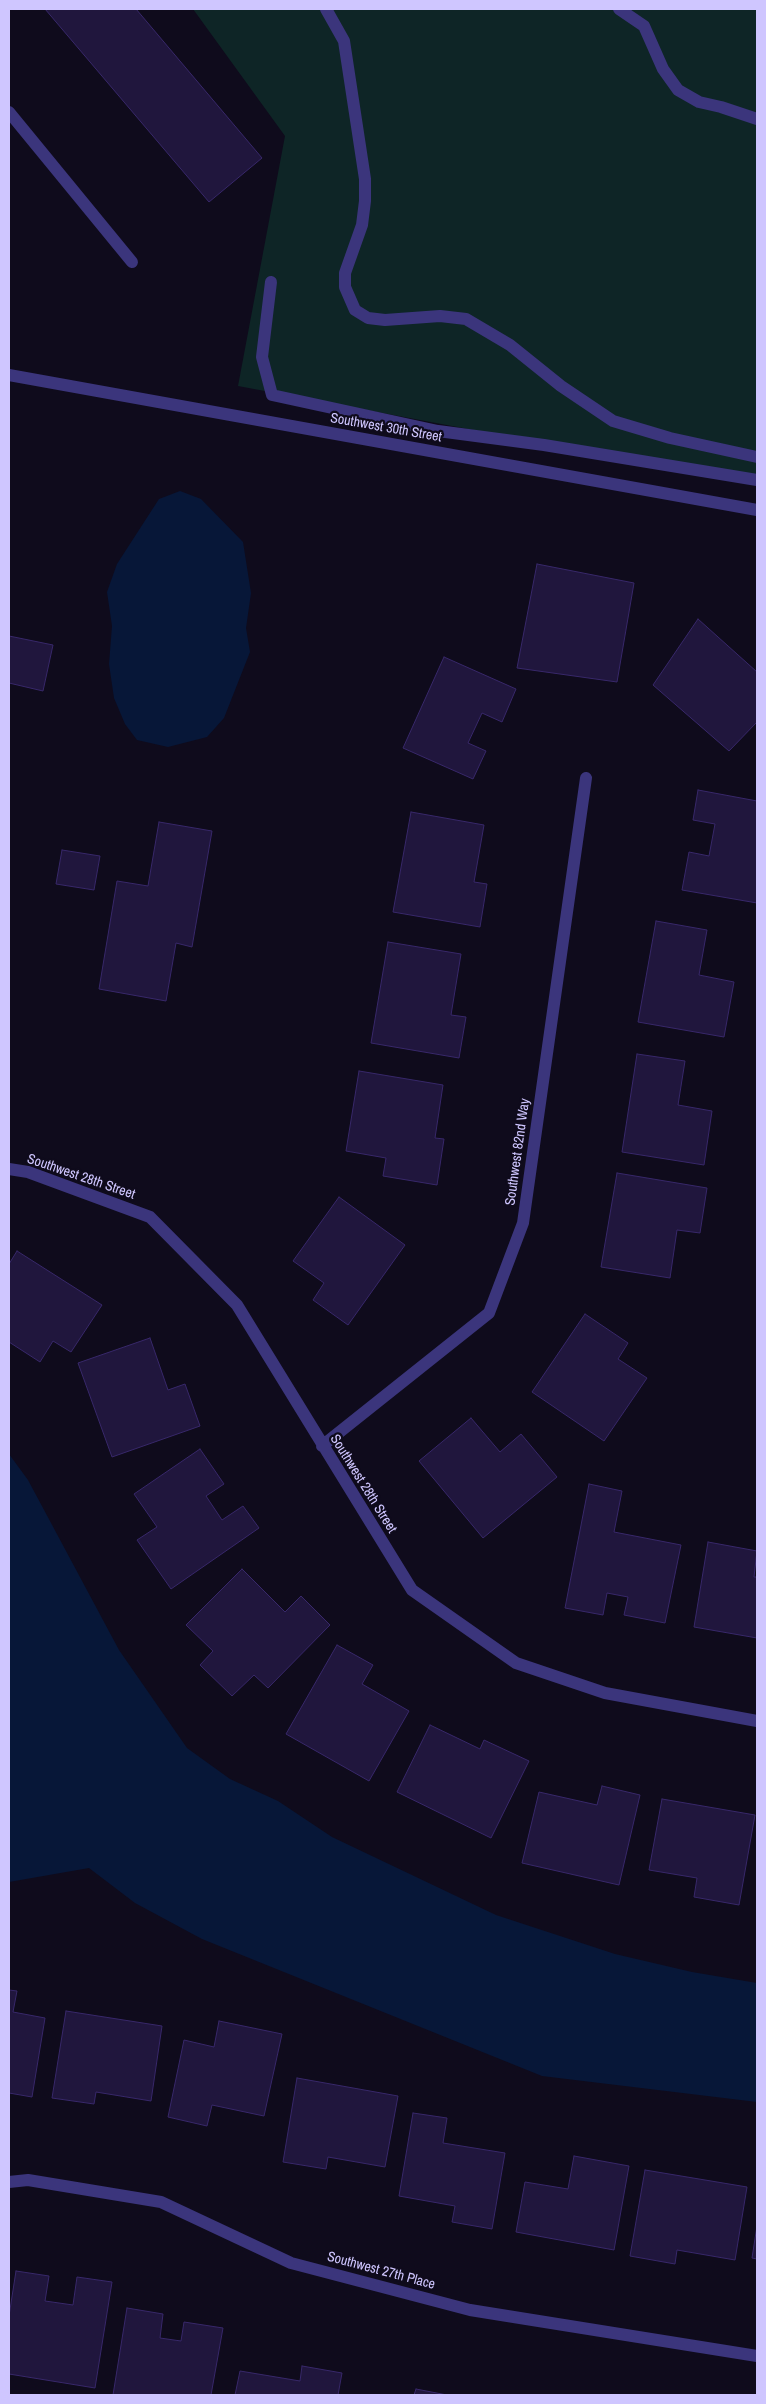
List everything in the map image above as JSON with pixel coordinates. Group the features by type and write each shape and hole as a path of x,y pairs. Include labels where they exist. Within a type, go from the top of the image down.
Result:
{"street":[{"path":"326,9 344,41 365,179 362,224 345,273 345,287 355,310 368,318 385,320 440,316 466,319 510,345 561,386 613,421 670,438 757,457"},
{"path":"619,9 644,26 663,69 678,90 699,102 757,119"},
{"path":"9,112 132,262"},
{"path":"271,282 262,357 272,395 438,431 544,445 757,480"},
{"name":"Southwest 30th Street","path":"9,375 757,510"},
{"name":"Southwest 82nd Way","path":"322,1446 489,1313 523,1223 586,778"},
{"name":"Southwest 28th Street","path":"9,1168 28,1172 150,1217 237,1305 412,1590 516,1663 605,1693 757,1721"},
{"name":"Southwest 27th Place","path":"9,2182 28,2180 161,2202 291,2263 470,2310 757,2356"}],"green space":[{"path":"193,9 757,9 757,483 238,386 285,136"}],"water":[{"path":"180,491 201,499 243,542 251,593 246,628 250,652 224,718 207,737 168,747 137,740 125,724 114,698 109,664 112,626 107,592 117,564 159,499"},
{"path":"9,1454 28,1480 119,1650 187,1748 230,1779 278,1801 332,1837 496,1915 615,1954 692,1972 757,1983 757,2102 542,2076 202,1939 135,1903 89,1868 9,1882"}],"building":[{"path":"45,9 136,9 262,158 209,202"},
{"path":"537,564 634,583 617,682 517,668"},
{"path":"698,619 757,672 757,722 729,751 653,685"},
{"path":"9,636 53,645 43,691 9,683"},
{"path":"444,657 516,689 502,722 482,713 468,743 486,751 473,779 403,748"},
{"path":"698,790 757,801 757,903 682,890 689,852 709,856 715,824 693,820"},
{"path":"411,812 484,825 474,882 487,884 480,927 393,912"},
{"path":"159,822 212,831 192,947 176,943 166,1001 99,989 117,881 148,886"},
{"path":"62,850 100,856 94,890 56,884"},
{"path":"656,921 707,930 699,975 734,982 724,1037 638,1022"},
{"path":"388,942 461,954 451,1015 466,1017 459,1058 371,1043"},
{"path":"637,1054 685,1061 678,1105 712,1111 704,1165 622,1152"},
{"path":"359,1071 443,1085 435,1138 444,1139 437,1185 383,1176 386,1158 346,1151"},
{"path":"617,1173 707,1188 700,1233 677,1230 670,1278 601,1267"},
{"path":"339,1197 405,1245 348,1325 313,1300 324,1283 293,1261"},
{"path":"17,1251 102,1305 71,1352 53,1341 40,1362 9,1342 9,1264"},
{"path":"585,1314 628,1343 618,1359 647,1378 604,1441 532,1392"},
{"path":"150,1338 168,1390 185,1384 200,1426 112,1457 78,1363"},
{"path":"471,1418 500,1452 521,1434 557,1477 483,1538 419,1461"},
{"path":"200,1449 224,1484 206,1496 222,1520 243,1506 259,1528 171,1589 137,1540 157,1527 134,1494"},
{"path":"589,1484 622,1491 614,1532 681,1545 665,1623 624,1615 628,1597 607,1593 603,1615 565,1608"},
{"path":"708,1542 757,1551 754,1577 757,1577 757,1638 694,1627"},
{"path":"242,1569 285,1612 301,1596 330,1625 268,1688 254,1675 232,1696 200,1665 213,1651 186,1625"},
{"path":"337,1645 373,1665 362,1684 409,1711 369,1781 286,1734"},
{"path":"430,1725 480,1749 484,1740 529,1761 491,1838 397,1792"},
{"path":"602,1786 640,1795 619,1885 522,1863 539,1792 597,1805"},
{"path":"662,1799 755,1815 739,1905 694,1897 697,1878 649,1870"},
{"path":"9,1990 17,1991 13,2012 45,2018 32,2097 9,2093"},
{"path":"66,2011 162,2026 151,2101 96,2092 94,2104 52,2098"},
{"path":"219,2021 282,2034 264,2116 212,2105 207,2126 168,2117 184,2040 214,2047"},
{"path":"297,2078 398,2096 385,2167 328,2157 326,2169 283,2162"},
{"path":"413,2113 447,2118 443,2143 505,2153 492,2229 452,2222 455,2206 399,2196"},
{"path":"574,2156 629,2166 614,2250 516,2232 525,2182 568,2189"},
{"path":"645,2170 747,2187 735,2260 677,2250 675,2264 630,2256"},
{"path":"757,2226 757,2259 752,2258"},
{"path":"16,2271 49,2276 45,2301 73,2305 77,2277 112,2282 95,2388 9,2374 9,2316"},
{"path":"127,2308 163,2314 160,2338 181,2341 184,2322 223,2328 211,2395 113,2395"},
{"path":"302,2366 342,2373 338,2395 235,2395 240,2371 300,2381"},
{"path":"416,2389 447,2395 414,2395"}]}
